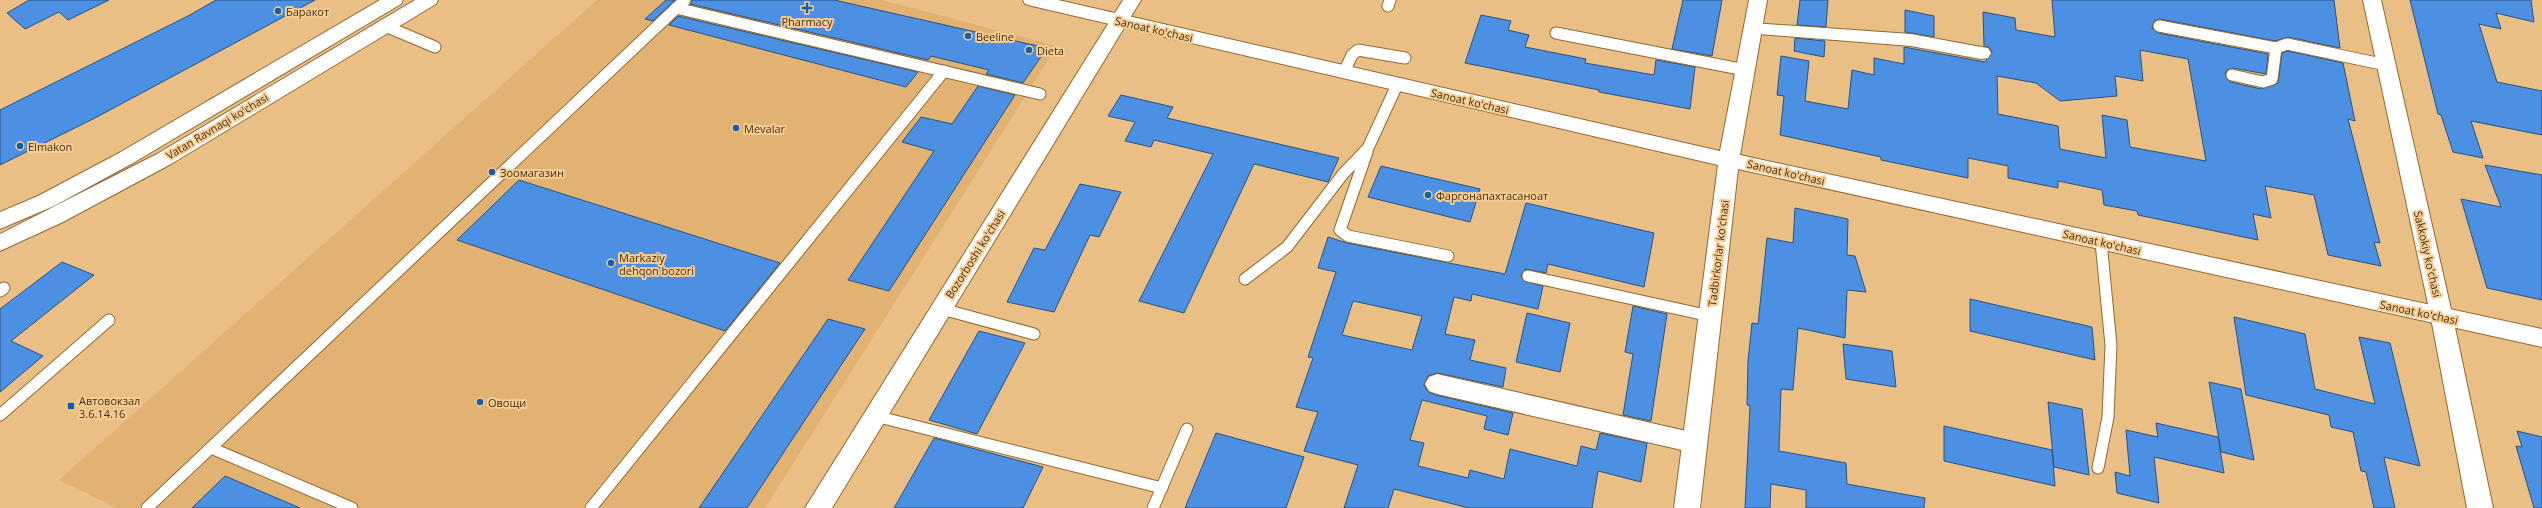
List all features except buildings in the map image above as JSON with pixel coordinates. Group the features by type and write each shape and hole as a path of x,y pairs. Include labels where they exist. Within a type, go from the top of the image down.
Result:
{"main road":[{"name":"Vatan Ravnaqi ko'chasi","path":"0,221 46,201 126,158 394,0"},
{"name":"Vatan Ravnaqi ko'chasi","path":"0,243 58,217 141,171 429,0"},
{"name":"Sanoat ko'chasi","path":"1032,0 1119,22 1396,85 2442,318 2542,338"},
{"name":"Bozorboshi ko'chasi","path":"818,508 1132,0"},
{"name":"Tadbirkorlar ko'chasi","path":"1688,508 1729,159 1758,0"},
{"name":"Sakkokiy ko'chasi","path":"2372,0 2442,318 2480,508"},
{"path":"1753,29 1911,40 1981,53"},
{"path":"1437,384 1695,443"}],"lane":[{"path":"147,508 685,0"},
{"path":"676,8 1040,94"},
{"path":"385,26 435,47"},
{"path":"2159,26 2276,48 2287,44 2305,46 2386,65"},
{"path":"1556,33 1745,70"},
{"path":"2232,75 2262,82 2272,79 2276,48"},
{"path":"1344,72 1352,54 1358,50 1406,58"},
{"path":"591,508 944,71"},
{"path":"1396,85 1383,119 1368,148 1340,230 1348,236 1448,256"},
{"path":"1245,280 1287,247 1343,174 1368,148"},
{"path":"2098,468 2108,417 2111,345 2101,242"},
{"path":"1528,276 1710,316"},
{"path":"942,308 1034,334"},
{"path":"0,415 109,320"},
{"path":"875,416 1162,488"},
{"path":"1153,508 1187,429"},
{"path":"211,448 352,508"}],"shaded area":[{"name":"Markaziy dehqon bozori","path":"597,0 882,0 1057,46 765,508 117,508 59,480"}],"place":[{"name":"Pharmacy","path":"807,8"},
{"name":"Баракот","path":"278,11"},
{"name":"Beeline","path":"968,36"},
{"name":"Dieta","path":"1029,50"},
{"name":"Mevalar","path":"736,128"},
{"name":"Elmakon","path":"20,146"},
{"name":"Зоомагазин","path":"492,172"},
{"name":"Фаргонапахтасаноат","path":"1428,195"},
{"name":"Markaziy dehqon bozori","path":"611,263"},
{"name":"Овощи","path":"480,402"},
{"name":"Автовокзал 3.6.14.16","path":"71,406"}]}
